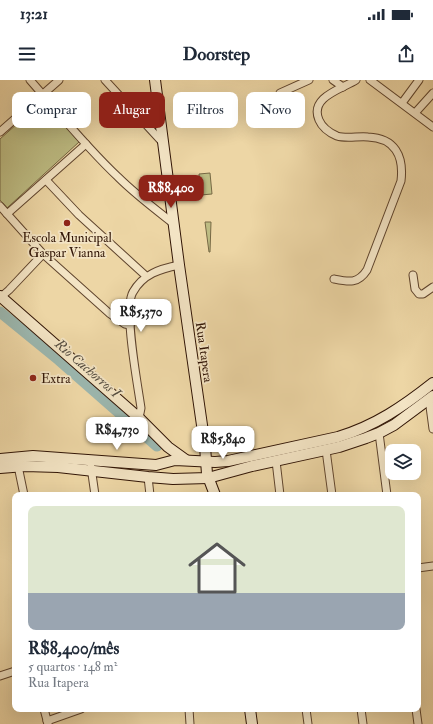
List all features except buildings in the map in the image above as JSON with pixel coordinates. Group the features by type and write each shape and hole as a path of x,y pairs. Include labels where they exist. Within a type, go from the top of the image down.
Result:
{"main road":[{"name":"Rua Itapera","path":"156,80 179,265 205,451 201,462 213,477 215,492"},
{"path":"1,297 140,418 168,447 186,460"},
{"path":"0,468 58,463 91,465 156,465 186,460 201,462 228,461 344,435 368,426 387,416 433,383"},
{"path":"91,465 148,477 213,477 339,447 379,433 404,418 431,397"},
{"path":"168,447 169,472 173,478"},
{"path":"0,459 27,456 58,463"},
{"path":"250,712 252,724"}],"street":[{"path":"30,80 40,92"},
{"path":"46,92 59,80"},
{"path":"105,80 163,143"},
{"path":"282,92 309,80"},
{"path":"333,80 343,87"},
{"path":"334,279 348,282 358,280 363,276 367,270 402,181 399,156 389,143 380,138 337,136 328,131 319,122 317,114 318,105 321,100 356,80"},
{"path":"370,80 433,127"},
{"path":"402,104 419,80"},
{"path":"415,113 433,93"},
{"path":"1,130 12,121"},
{"path":"72,128 118,178 174,224"},
{"path":"7,214 86,144"},
{"path":"46,180 79,215 146,276"},
{"path":"0,206 43,254 109,313 125,324 130,325"},
{"path":"1,297 43,254"},
{"path":"140,418 141,408 130,325 130,297 135,288 146,276 161,269 179,265"},
{"path":"413,275 415,289 420,294 423,294 433,287"},
{"path":"431,397 433,429"},
{"path":"379,433 388,492"},
{"path":"326,450 332,492"},
{"path":"276,461 280,492"},
{"path":"91,465 95,492"},
{"path":"18,466 23,492"},
{"path":"148,477 150,492"},
{"path":"421,568 433,566"},
{"path":"0,676 12,672"},
{"path":"45,712 48,722 73,712"},
{"path":"189,712 190,724"},
{"path":"306,712 308,724"},
{"path":"361,712 363,724"},
{"path":"416,712 418,724"}],"shaded area":[{"path":"12,128 67,128 79,142 7,208 0,200 0,139"},
{"path":"210,173 212,194 201,195 199,174"},
{"path":"205,222 211,222 210,252 209,252"}],"waterway":[{"name":"Rio Cachorros I","path":"0,312 59,360 157,446"}],"place":[{"name":"Escola Municipal Gaspar Vianna","path":"67,223"},
{"name":"Extra","path":"33,378"}]}
